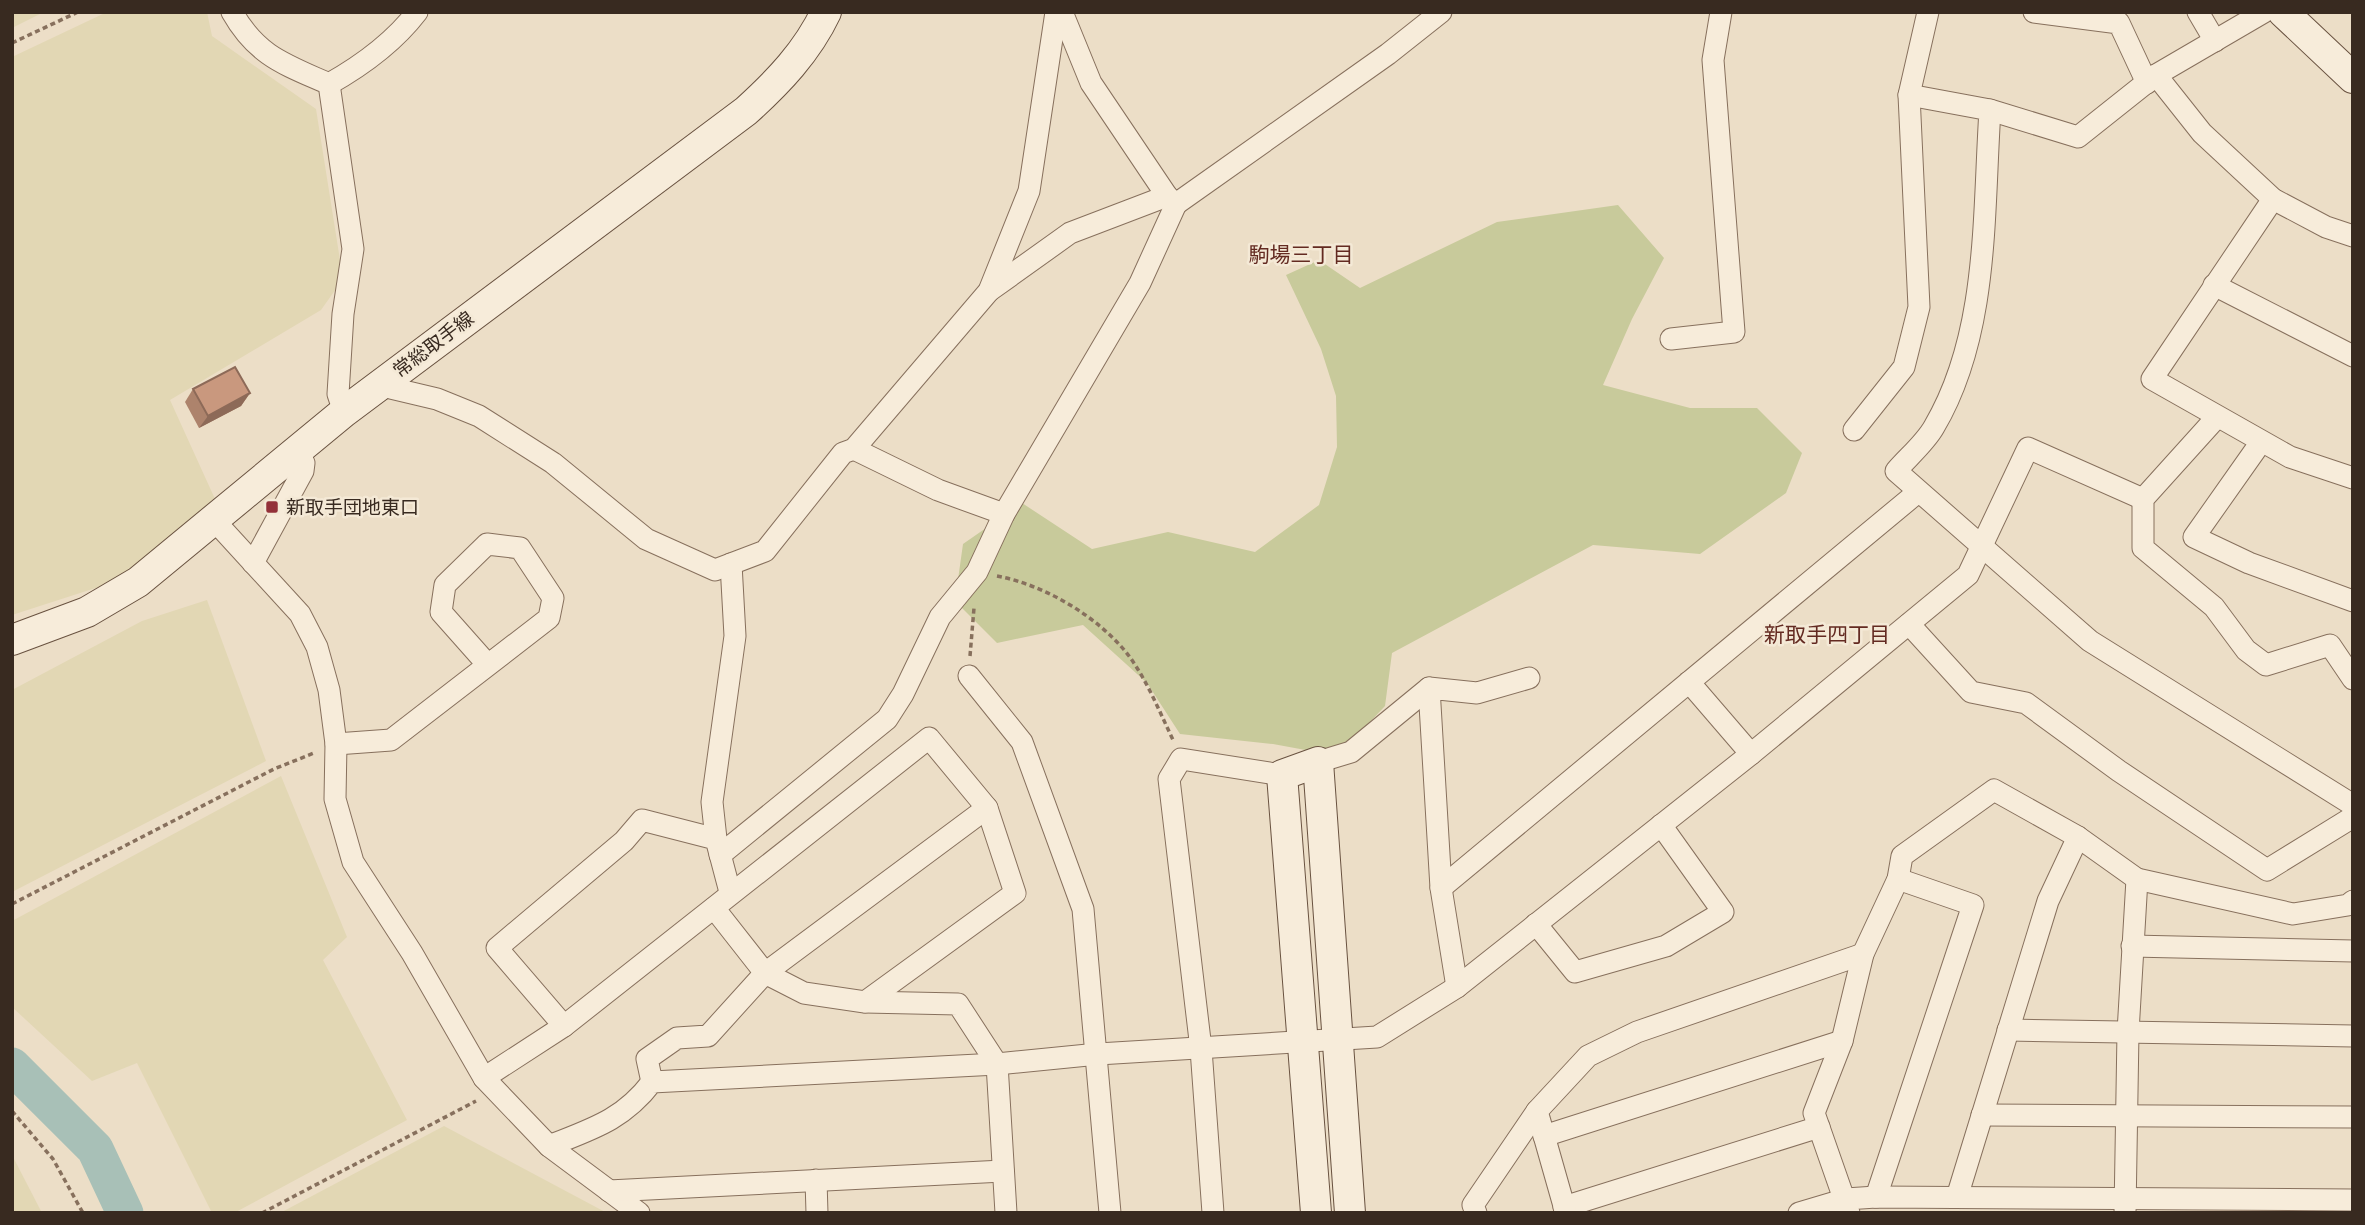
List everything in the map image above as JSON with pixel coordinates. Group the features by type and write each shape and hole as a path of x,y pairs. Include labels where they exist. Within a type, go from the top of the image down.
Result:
{"main road":[{"name":"常総取手線","path":"12,640 87,612 138,582 344,412 746,111 776,84 798,58 825,12"},
{"path":"2283,12 2353,78"},
{"path":"1316,1213 1282,775 1318,762 1350,1213"}],"street":[{"path":"232,12 247,38 282,63 329,84"},
{"path":"329,84 354,71 406,26 417,12"},
{"path":"989,290 1029,191 1056,12"},
{"path":"1062,12 1091,83 1171,200"},
{"path":"378,386 438,399 479,416 553,463 646,539 715,570 765,551 843,453 854,449 989,290 1070,233 1171,200 1388,54 1441,12"},
{"path":"1671,339 1734,332 1713,60 1721,12"},
{"path":"1854,430 1903,368 1919,307 1909,95 1928,12"},
{"path":"2034,12 2119,23 2151,79 2202,133 2273,199 2326,227 2353,236"},
{"path":"2198,12 2215,41"},
{"path":"1909,95 1990,110 2078,137 2151,79 2264,12"},
{"path":"329,84 353,250 340,354 338,394 344,412"},
{"path":"1990,110 1978,294 1958,377 1933,429 1896,471 2090,641 2353,805"},
{"path":"2273,199 2152,379 2290,457 2353,478"},
{"path":"718,847 887,719 903,694 940,617 977,572 1004,514 1140,283 1171,200"},
{"path":"2214,285 2353,356"},
{"path":"2217,417 2143,499 2143,548 2214,607 2246,650 2266,665 2330,645 2353,679"},
{"path":"2262,442 2194,537 2249,564 2353,601"},
{"path":"652,1082 997,1064 1098,1054 1377,1037 1457,987 1751,754 1968,575 2028,448 2143,499"},
{"path":"854,449 938,491 1004,514"},
{"path":"253,563 303,471 304,463 298,450"},
{"path":"1441,888 1918,492"},
{"path":"213,519 300,614 317,647 329,690 336,744 335,799 353,862 412,953 489,1082 549,1146 639,1213"},
{"path":"336,744 391,740 549,618 553,598 520,548 487,544 444,585 441,612 488,665"},
{"path":"730,892 718,847 712,802 734,636 731,564"},
{"path":"1909,624 1971,692 2026,703 2119,771 2267,870 2353,817"},
{"path":"969,676 1022,742 1083,909 1098,1054 1110,1213"},
{"path":"1318,762 1351,752 1429,688 1477,693 1529,678"},
{"path":"1689,682 1751,754"},
{"path":"1429,688 1441,888 1457,987"},
{"path":"489,1082 929,738 987,808 1015,893 865,1002"},
{"path":"1213,1213 1201,1049 1169,779 1181,759 1282,775"},
{"path":"1848,1206 1814,1114 1842,1041 1863,954 1898,878 1902,856 1994,790 2078,837 2137,879 2293,914 2348,905 2353,901"},
{"path":"549,1146 614,1119 636,1103 652,1082 648,1059 677,1038 708,1036 765,974 987,808"},
{"path":"564,1026 497,948 624,841 642,820 718,847"},
{"path":"1536,924 1575,972 1666,946 1723,912 1661,825"},
{"path":"1957,1197 2048,901 2078,837"},
{"path":"1876,1198 1973,905 1898,878"},
{"path":"2126,1206 2129,1032 2137,879"},
{"path":"714,908 765,974 804,993 865,1002 958,1004 997,1064 1006,1213"},
{"path":"2132,946 2353,951"},
{"path":"1476,1213 1473,1205 1537,1111 1588,1056 1637,1032 1863,954"},
{"path":"2008,1030 2353,1036"},
{"path":"1544,1136 1842,1041"},
{"path":"1537,1111 1565,1210 1819,1127"},
{"path":"1982,1115 2353,1117"},
{"path":"609,1191 1003,1171"},
{"path":"816,1180 817,1213"},
{"path":"1799,1213 1848,1206 1876,1198 1957,1197 2126,1206 2353,1200"}],"path":[{"path":"12,43 78,12"},
{"path":"969,676 977,572 1014,579 1051,595 1109,635 1128,655 1146,682 1181,759"},
{"path":"12,904 274,769 336,744"},
{"path":"262,1213 470,1106 489,1082"},
{"path":"12,1111 53,1159 83,1213"}],"shaded area":[{"path":"12,12 44,12 12,28"},
{"path":"107,12 207,12 212,36 316,109 340,260 338,286 321,310 170,400 215,499 139,564 108,584 12,615 12,57"},
{"path":"207,600 266,761 12,892 12,690 142,621"},
{"path":"281,776 347,937 323,960 407,1120 234,1213 212,1213 137,1063 92,1081 12,1007 12,921"},
{"path":"444,1126 607,1213 280,1213"},
{"path":"12,1155 42,1213 12,1213"}],"green space":[{"path":"1618,205 1664,258 1632,319 1603,385 1690,408 1757,408 1802,453 1786,493 1700,554 1593,545 1392,653 1385,706 1338,756 1273,744 1180,734 1147,683 1083,625 997,643 955,601 963,544 1022,503 1092,549 1168,532 1255,552 1319,505 1337,447 1336,396 1321,349 1286,275 1319,260 1360,288 1497,222"}],"building":[{"path":"235,367 250,393 208,416 193,389"}],"waterway":[{"path":"12,1066 95,1149 125,1213"}],"place":[{"name":"新取手団地東口","path":"272,507"}],"district":[{"name":"駒場三丁目","path":"1301,255"},
{"name":"新取手四丁目","path":"1827,635"}]}
